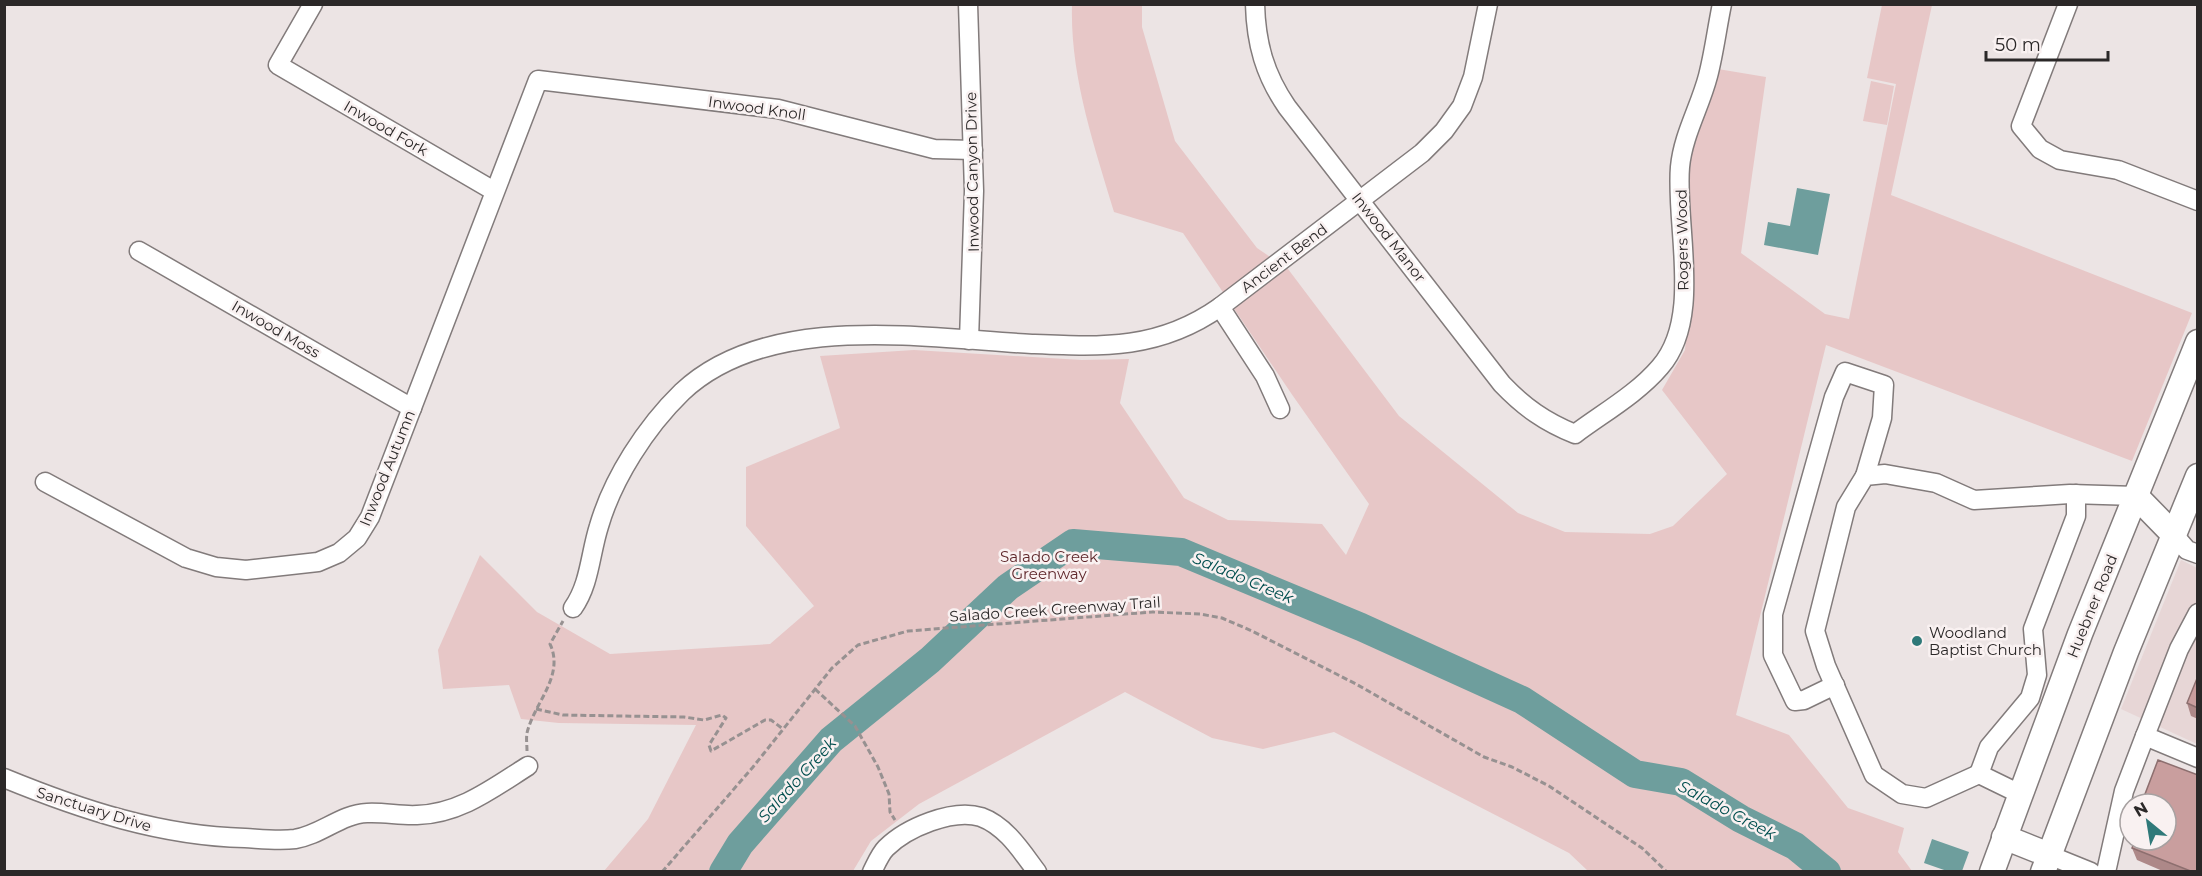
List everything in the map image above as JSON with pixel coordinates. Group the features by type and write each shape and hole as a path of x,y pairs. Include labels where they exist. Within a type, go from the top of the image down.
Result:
{"main road":[{"name":"Huebner Road","path":"1992,872 2136,495 2198,342"},
{"path":"2004,837 2046,863 2198,476"},
{"path":"2136,495 2174,535"}],"street":[{"name":"Inwood Fork","path":"313,4 278,66 494,191"},
{"name":"Inwood Canyon Drive","path":"968,4 974,229 969,340"},
{"name":"Inwood Manor","path":"1255,4 1258,44 1273,86 1502,384 1523,406 1549,424 1575,434"},
{"name":"Ancient Bend","path":"573,608 582,596 598,528 616,483 641,443 669,406 714,368 748,352 786,342 848,334 1123,346 1166,335 1189,326 1220,308 1434,142 1462,106 1473,77 1488,4"},
{"name":"Rogers Wood","path":"1575,434 1643,384 1662,365 1677,341 1683,303 1680,168 1686,137 1708,77 1722,4"},
{"path":"2068,4 2021,126 2040,149 2060,160 2118,170 2198,201"},
{"name":"Inwood Knoll","path":"538,80 778,109 934,149 973,150"},
{"name":"Inwood Autumn","path":"45,482 186,558 216,567 246,570 318,562 339,553 357,538 370,517 538,80"},
{"name":"Inwood Moss","path":"139,251 412,408"},
{"path":"1220,308 1265,376 1280,409"},
{"path":"1835,685 1804,700 1795,701 1773,655 1773,614 1834,397 1845,372 1884,385 1882,418 1865,476 1846,507 1815,631 1835,685 1874,775 1902,794 1926,798 1979,774 1989,747 2030,698 2037,675 2033,629 2076,516 2076,494"},
{"path":"1865,476 1885,474 1936,483 1974,500 2076,494 2136,495"},
{"path":"2174,535 2187,550 2198,554"},
{"path":"2106,872 2124,791 2179,649 2198,613"},
{"path":"2145,736 2198,758"},
{"name":"Sanctuary Drive","path":"4,778 59,801 133,823 221,838 279,839 314,835 347,818 366,813 418,816 456,809 528,766"},
{"path":"1979,774 2020,794"},
{"path":"872,872 885,848 905,834 954,816 980,817 995,825 1016,843 1037,872"},
{"path":"2046,863 2091,872"}],"path":[{"path":"528,766 527,734 553,670 555,658 549,644 573,608"},
{"name":"Salado Creek Greenway Trail","path":"662,872 832,668 858,645 908,631 1152,612 1200,614 1222,618 1252,631 1356,684 1485,757 1512,767 1549,786 1642,848 1667,872"},
{"path":"815,689 855,726 878,767 889,794 890,812 905,834"},
{"path":"537,709 563,715 684,717 704,720 722,715 726,718 709,745 711,751 765,720 771,720 783,729"}],"shaded area":[{"path":"2181,560 2197,568 2197,744 2121,709"}],"green space":[{"name":"Salado Creek Greenway","path":"1072,5 1142,5 1142,27 1175,141 1257,248 1288,269 1399,416 1518,513 1565,532 1650,534 1673,526 1727,474 1662,390 1685,350 1689,301 1687,158 1718,69 1766,77 1741,253 1825,314 1849,319 1896,84 1867,78 1882,5 1932,5 1891,195 2192,313 2132,461 1826,345 1736,715 1789,735 1848,808 1904,828 1898,852 1912,871 1588,871 1569,853 1334,732 1263,749 1212,738 1125,692 919,804 871,841 853,871 604,871 648,819 696,725 559,723 521,719 509,685 443,689 438,650 480,555 537,612 610,654 770,644 814,606 746,526 746,467 840,428 820,356 914,350 1082,360 1129,359 1120,403 1184,498 1228,520 1322,524 1346,555 1369,504 1183,233 1114,212 1091,136 1079,84 1072,32"},
{"path":"1871,81 1894,86 1887,125 1863,121"}],"water":[{"path":"1797,188 1830,194 1818,255 1764,245 1768,222 1790,226"},
{"path":"1932,839 1969,852 1962,871 1947,871 1924,863"}],"building":[{"path":"2198,676 2198,708 2187,703"},
{"path":"2158,760 2198,775 2198,872 2142,852 2178,852 2178,792 2146,792"}],"waterway":[{"name":"Salado Creek","path":"723,872 740,844 831,740 930,660 1008,587 1073,543 1181,552 1361,627 1522,700 1635,774 1681,782 1741,819 1795,846 1827,872"}],"place":[{"name":"Woodland Baptist Church","path":"1917,641"}]}
